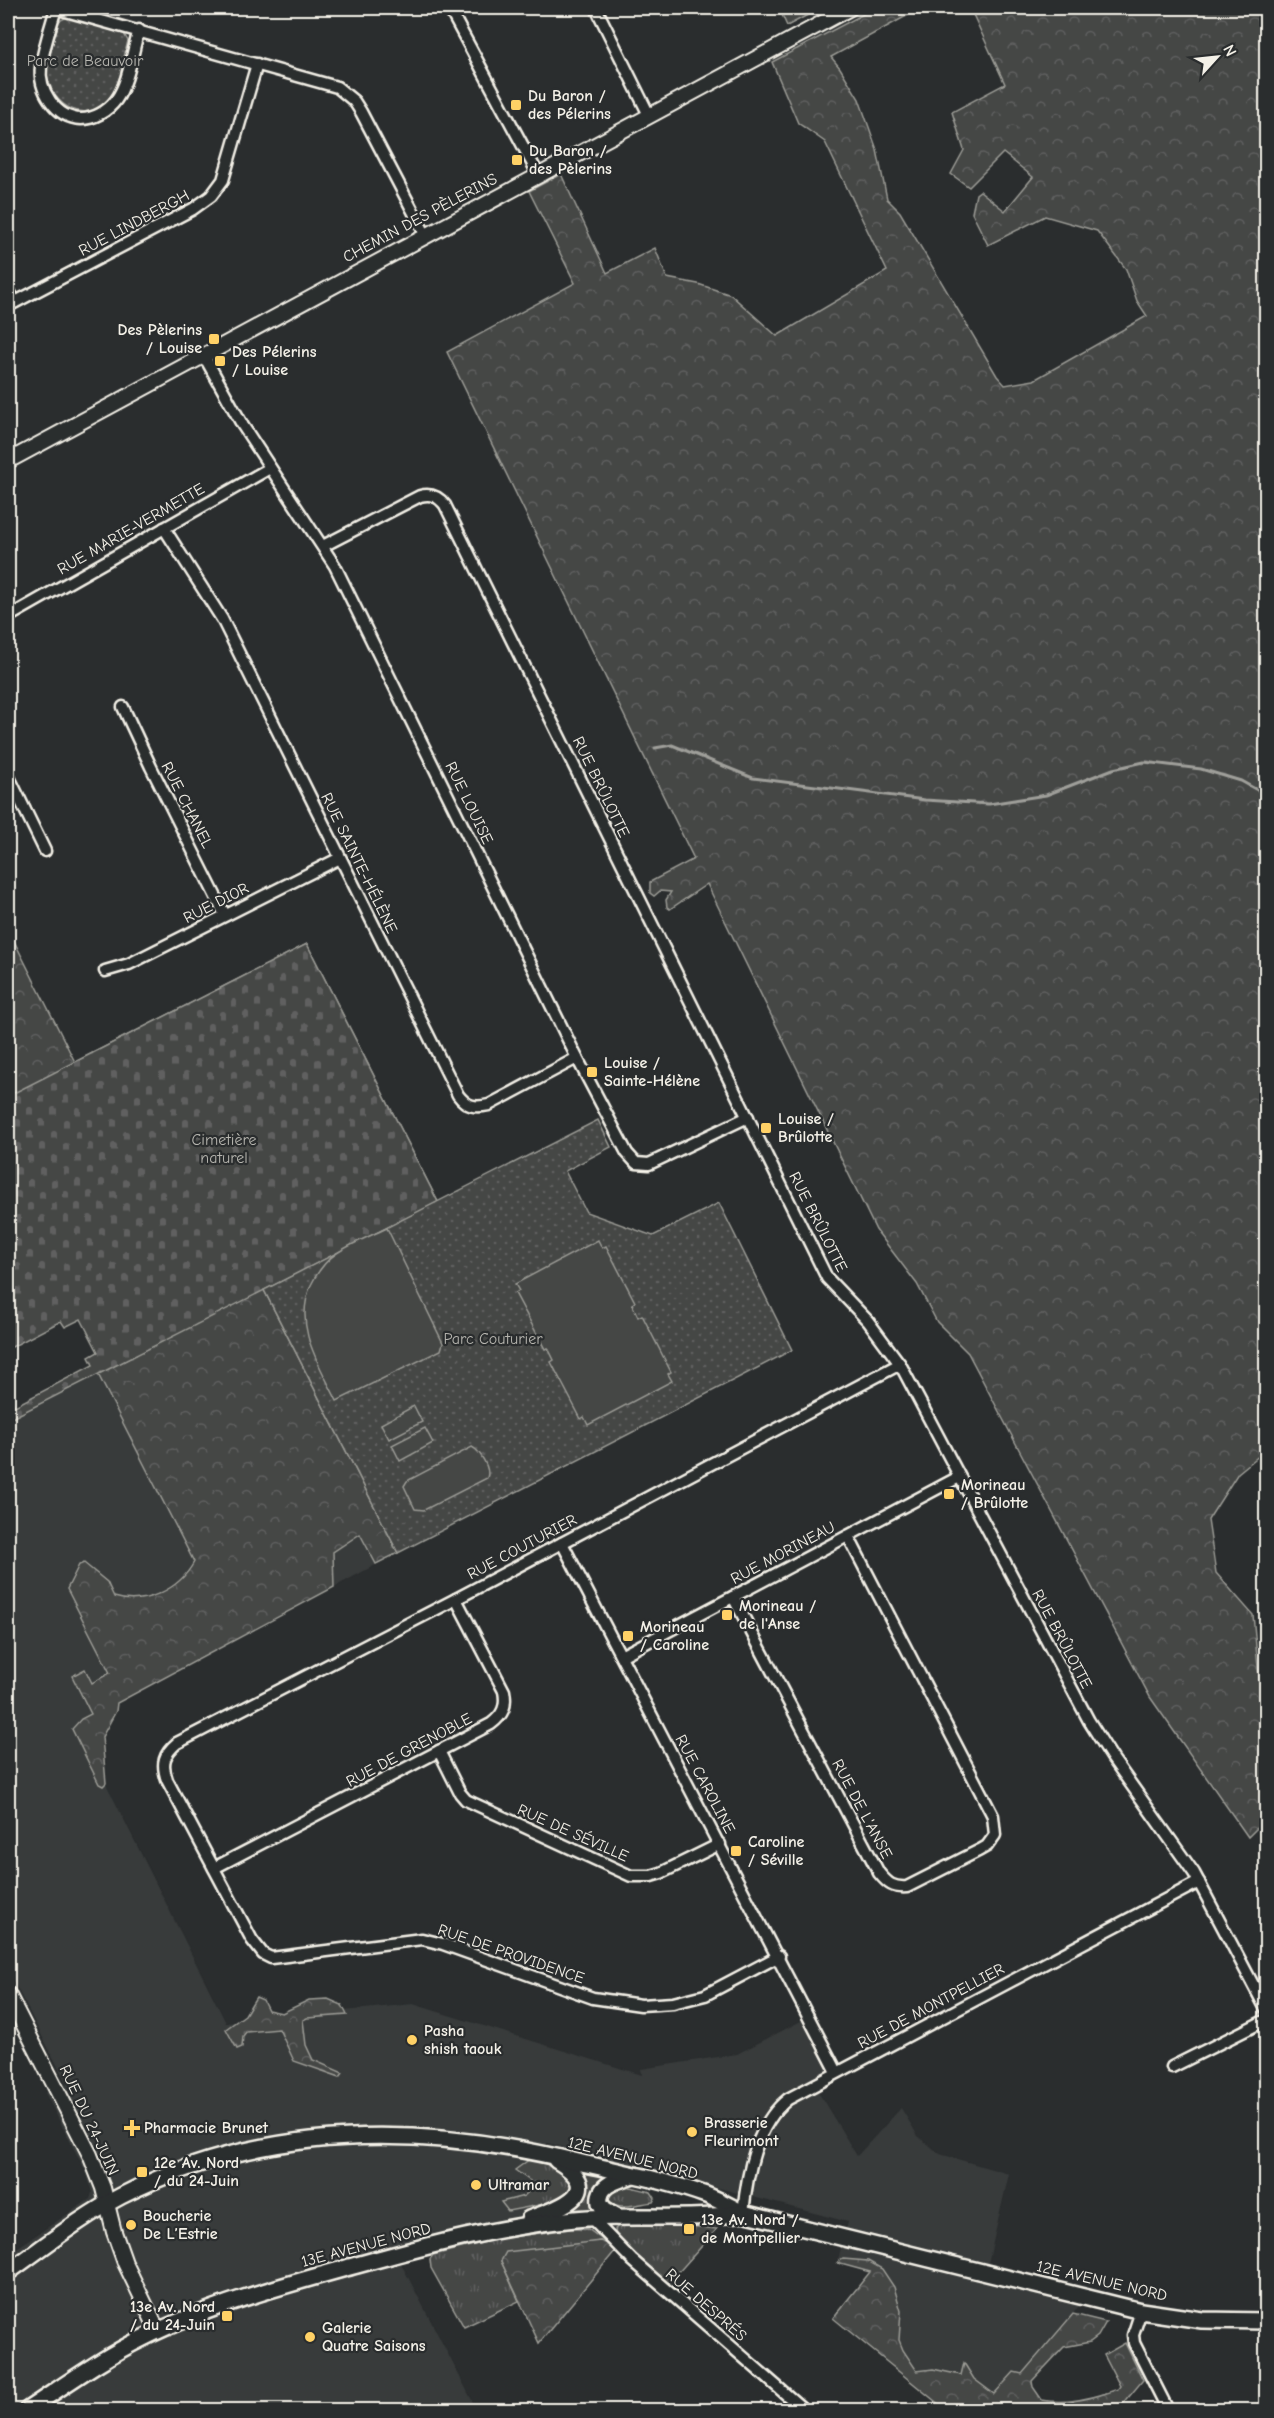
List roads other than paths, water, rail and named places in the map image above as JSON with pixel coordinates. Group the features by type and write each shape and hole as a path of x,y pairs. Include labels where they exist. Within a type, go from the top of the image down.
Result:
{"main road":[{"name":"12E AVENUE NORD","path":"8,2272 107,2204 162,2178 269,2146 338,2136 380,2135 458,2139 546,2154 706,2195 743,2213 1141,2311 1202,2320 1266,2321"},
{"path":"504,2228 562,2207 576,2195 578,2182 572,2170 546,2154"},
{"path":"618,2217 604,2209 599,2198 602,2190 609,2184 633,2175"},
{"name":"13E AVENUE NORD","path":"27,2410 97,2364 158,2331 212,2310 295,2283 417,2248 504,2228 591,2218 706,2218 743,2213"}],"street":[{"path":"139,30 121,90 115,101 98,115 77,119 65,115 56,108 42,81 41,67 55,8 139,30 337,87 354,101 425,234"},
{"path":"449,8 538,174"},
{"path":"596,8 649,115"},
{"name":"CHEMIN DES PÈLERINS","path":"8,461 425,234 850,8"},
{"name":"RUE LINDBERGH","path":"11,304 193,209 211,196 226,172 257,64"},
{"path":"8,288 11,304"},
{"name":"RUE LOUISE","path":"203,354 243,426 323,546 347,589 622,1146 636,1163 649,1164 748,1117"},
{"name":"RUE MARIE-VERMETTE","path":"8,617 270,468"},
{"name":"RUE BRÛLOTTE","path":"323,546 427,494 440,499 449,512 827,1278 884,1340 900,1364 1094,1731 1199,1882 1266,2009"},
{"name":"RUE SAINTE-HÉLÈNE","path":"164,528 222,619 452,1084 463,1101 470,1106 489,1105 577,1058"},
{"name":"RUE CHANEL","path":"123,707 225,915"},
{"path":"8,775 45,851"},
{"name":"RUE DIOR","path":"105,971 129,964 340,858"},
{"name":"RUE COUTURIER","path":"163,1760 168,1751 177,1743 456,1599 900,1364"},
{"name":"RUE MORINEAU","path":"621,1656 959,1477"},
{"name":"RUE DE L'ANSE","path":"733,1596 879,1873 888,1884 907,1887 980,1850 987,1846 995,1835 996,1826 993,1816 848,1536"},
{"name":"RUE CAROLINE","path":"562,1543 779,1956 837,2072"},
{"name":"RUE DE GRENOBLE","path":"214,1868 490,1724 501,1715 506,1701 504,1691 456,1599"},
{"name":"RUE DE SÉVILLE","path":"439,1751 460,1793 466,1800 631,1876 651,1876 661,1873 720,1844"},
{"name":"RUE DE PROVIDENCE","path":"163,1760 167,1780 252,1940 263,1954 271,1958 422,1939 443,1944 593,1998 641,2005 673,2003 705,1995 779,1956"},
{"name":"RUE DE MONTPELLIER","path":"743,2213 746,2184 770,2117 788,2099 1199,1882"},
{"name":"RUE DU 24-JUIN","path":"8,1994 98,2172 125,2263 158,2331"},
{"path":"1172,2067 1266,2020"},
{"name":"RUE DESPRÉS","path":"591,2218 632,2260 804,2410"},
{"path":"1141,2311 1133,2335 1134,2343 1168,2410"}],"waterway":[{"path":"655,748 672,745 753,778 925,800 989,804 1046,795 1113,769 1144,762 1201,769 1241,781 1266,795"}],"place":[{"name":"Du Baron / des Pélerins","path":"516,105"},
{"name":"Du Baron / des Pèlerins","path":"517,160"},
{"name":"Des Pèlerins / Louise","path":"214,339"},
{"name":"Des Pélerins / Louise","path":"220,361"},
{"name":"Louise / Sainte-Hélène","path":"592,1072"},
{"name":"Louise / Brûlotte","path":"766,1128"},
{"name":"Morineau / Brûlotte","path":"949,1494"},
{"name":"Morineau / de l'Anse","path":"727,1615"},
{"name":"Morineau / Caroline","path":"628,1636"},
{"name":"Caroline / Séville","path":"736,1851"},
{"name":"Pasha shish taouk","path":"412,2040"},
{"name":"Pharmacie Brunet","path":"132,2128"},
{"name":"Brasserie Fleurimont","path":"692,2132"},
{"name":"12e Av. Nord / du 24-Juin","path":"142,2172"},
{"name":"Ultramar","path":"476,2185"},
{"name":"Boucherie De L’Estrie","path":"131,2225"},
{"name":"13e Av. Nord / de Montpellier","path":"689,2229"},
{"name":"13e Av. Nord / du 24-Juin","path":"227,2316"},
{"name":"Galerie Quatre Saisons","path":"310,2337"}],"park label":[{"name":"Parc de Beauvoir","path":"85,61"},
{"name":"Cimetière naturel","path":"224,1149"},
{"name":"Parc Couturier","path":"493,1339"}]}
